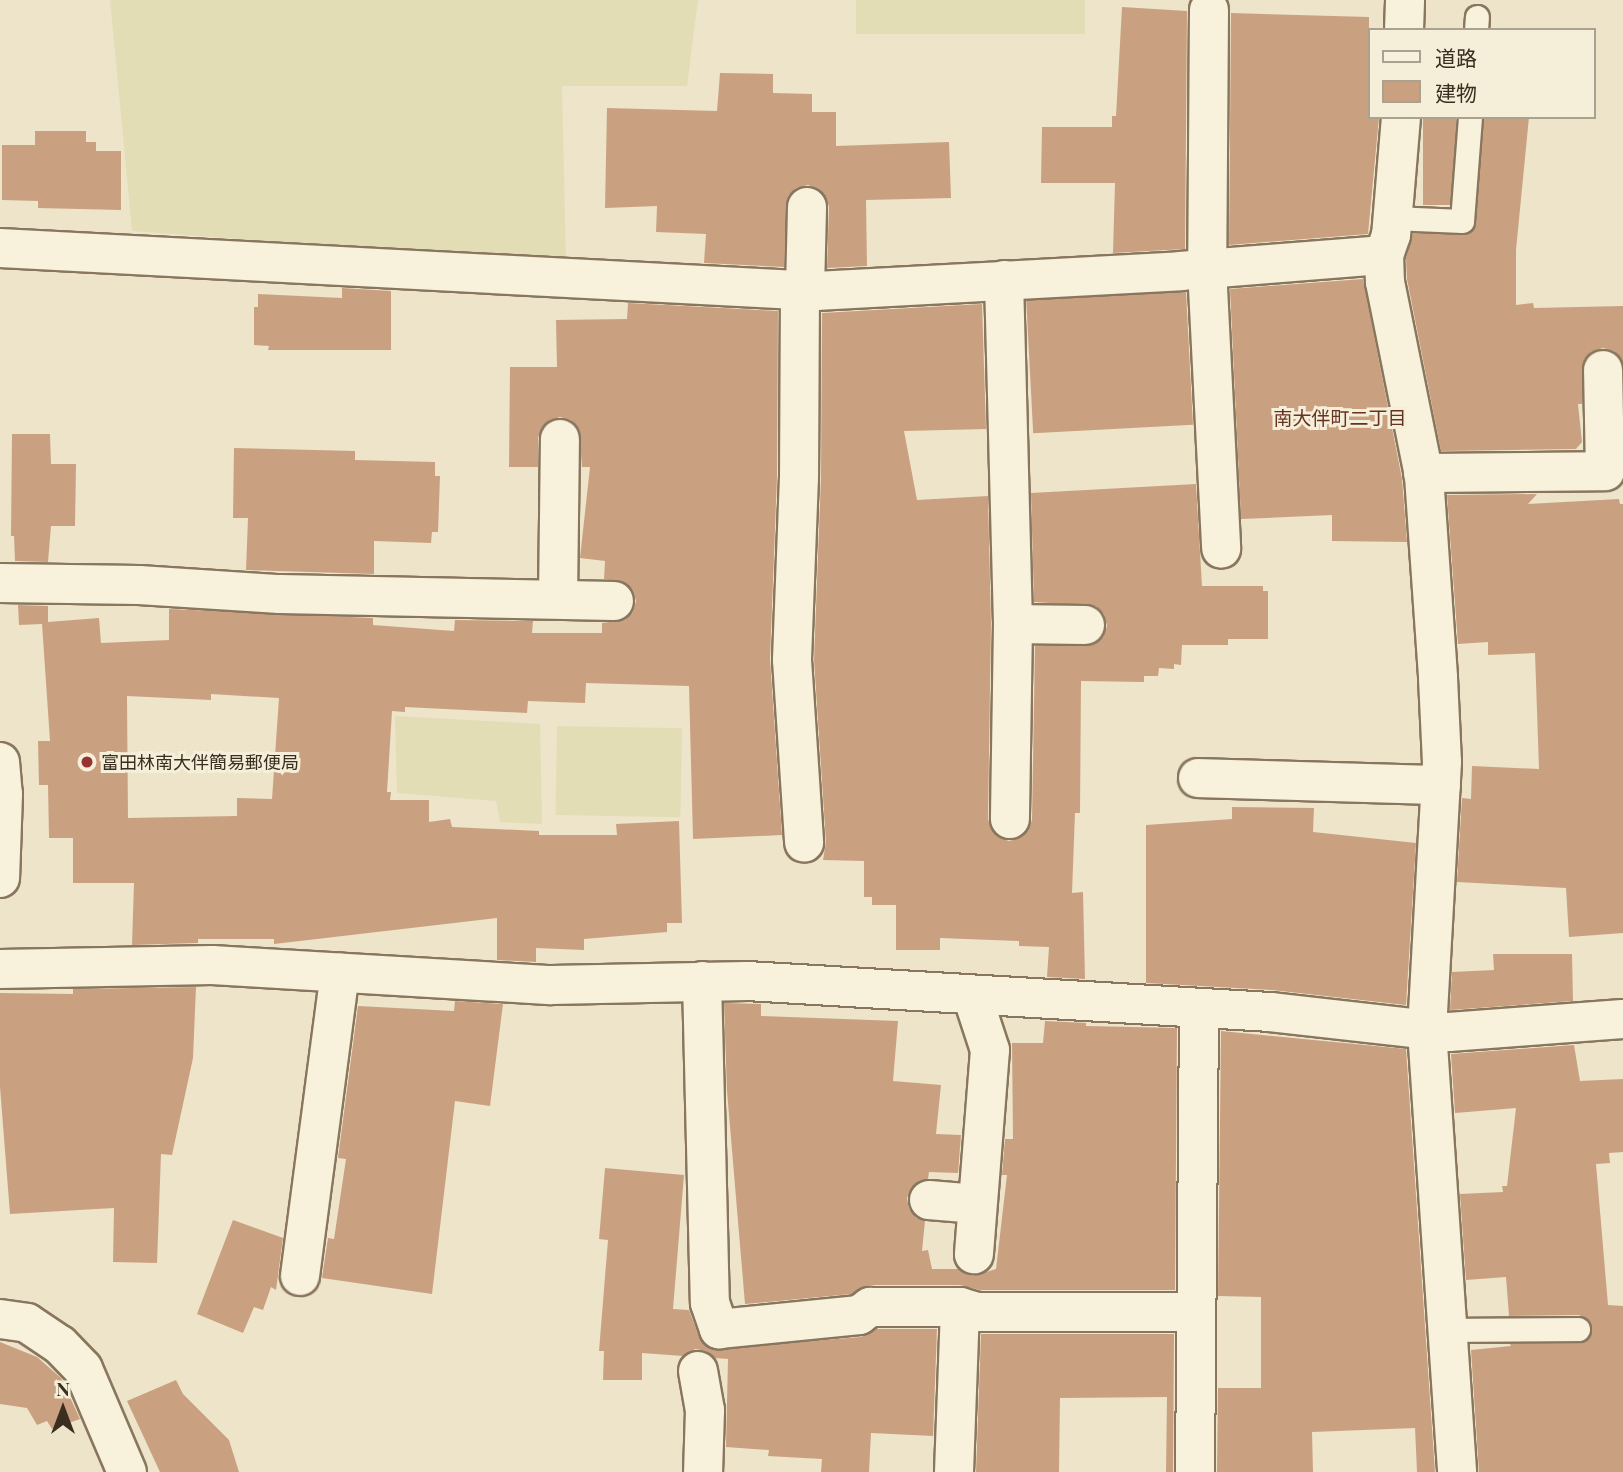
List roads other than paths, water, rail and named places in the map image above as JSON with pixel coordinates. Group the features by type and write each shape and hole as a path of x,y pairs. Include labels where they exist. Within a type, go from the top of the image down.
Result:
{"street":[{"path":"1404,28 1405,0"},
{"path":"1209,10 1208,268 1221,549"},
{"path":"1401,119 1392,218 1384,255 1385,282 1423,473 1439,702 1441,785 1427,1029 1457,1472"},
{"path":"804,843 792,660 807,206"},
{"path":"0,248 803,290 1208,268 1384,255"},
{"path":"1004,280 1013,624 1010,819"},
{"path":"1423,473 1614,471 1603,370"},
{"path":"558,600 560,439"},
{"path":"0,583 139,585 280,594 614,601"},
{"path":"1013,624 1085,625"},
{"path":"0,762 3,794 0,878"},
{"path":"1198,778 1441,785"},
{"path":"0,969 212,965 551,985 747,981 1199,1008 1449,1031 1623,1019"},
{"path":"300,1276 340,973"},
{"path":"702,981 710,1303 719,1329 859,1315 870,1307 960,1307 977,1312 1195,1312"},
{"path":"972,995 990,1050 974,1254"},
{"path":"1195,1472 1199,1008"},
{"path":"929,1200 977,1204"},
{"path":"954,1472 960,1307"},
{"path":"0,1319 27,1324 60,1345 83,1369 127,1472"},
{"path":"698,1371 705,1410 703,1472"}],"lane":[{"path":"1392,218 1462,220 1470,119"},
{"path":"1447,1330 1578,1329"}],"place":[{"name":"富田林南大伴簡易郵便局","path":"87,762"}],"district":[{"name":"南大伴町二丁目","path":"1340,418"}]}
